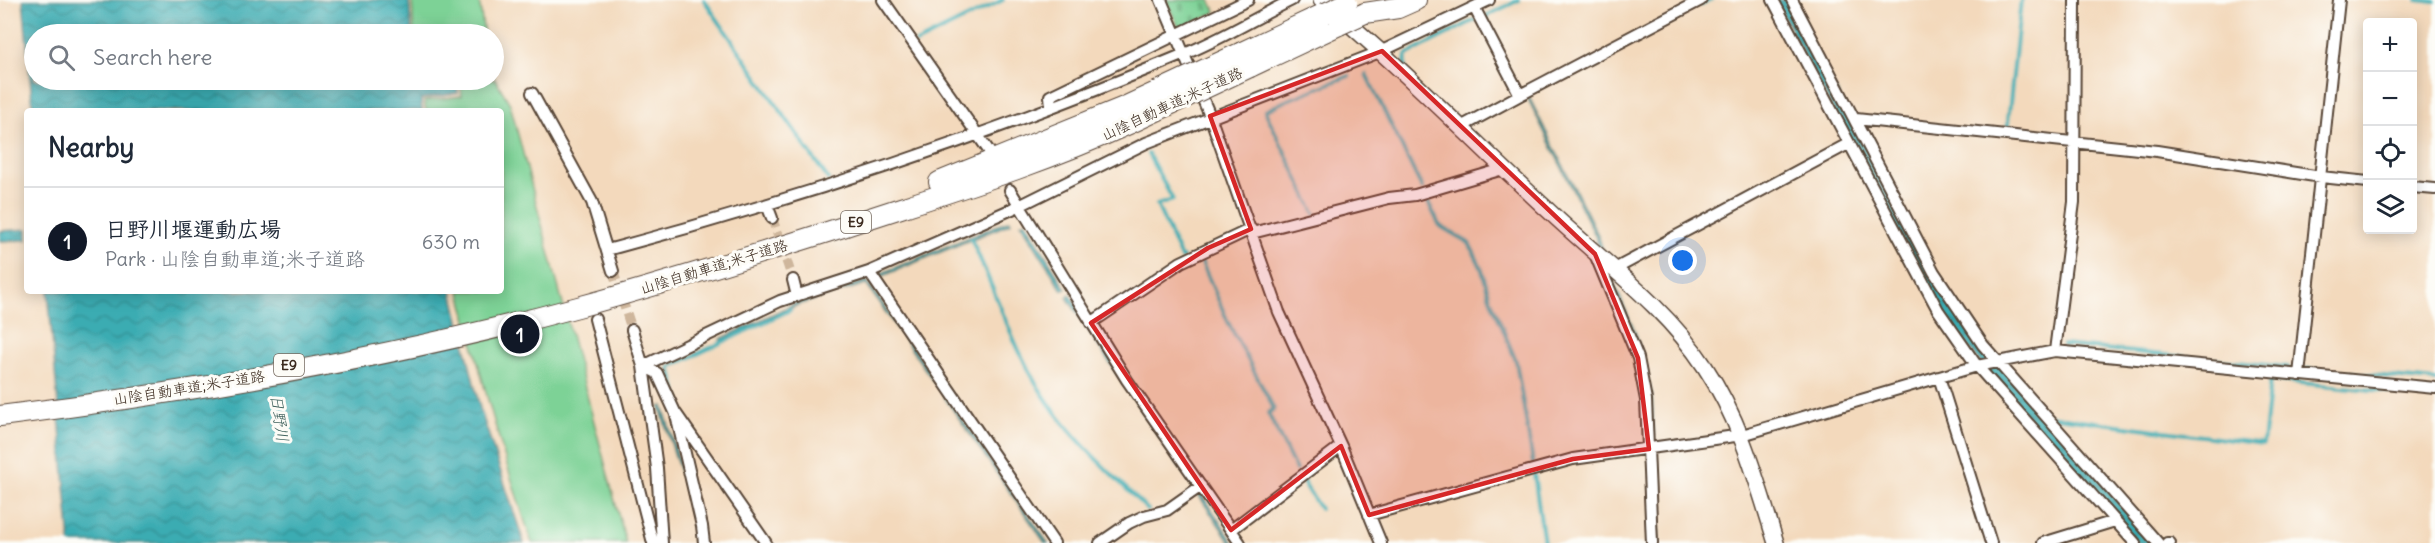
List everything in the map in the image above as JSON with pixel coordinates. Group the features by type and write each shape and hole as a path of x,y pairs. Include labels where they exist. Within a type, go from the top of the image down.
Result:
{"highway":[{"name":"山陰自動車道;米子道路","path":"1246,60 1264,42 1338,8 1393,0"},
{"path":"1338,8 1398,8 1416,0"},
{"name":"山陰自動車道;米子道路","path":"0,416 159,394 290,372 415,346 680,278 1024,166 1246,60 1338,8"},
{"name":"山陰自動車道;米子道路","path":"0,409 157,388 289,365 575,304"}],"street":[{"path":"883,0 973,137 989,151"},
{"path":"1161,0 1210,116 1283,322 1341,446 1381,543"},
{"path":"1052,106 1050,96 1248,0"},
{"path":"607,250 767,205 973,137 1185,54 1292,0"},
{"path":"644,366 780,301 869,272 1019,206 1146,143 1210,116 1382,51 1489,0"},
{"path":"1459,128 1701,0"},
{"path":"1773,0 1925,289 1979,366 2135,543"},
{"path":"1792,0 1940,282 1966,323 1996,362 2157,543"},
{"path":"2055,351 2074,202 2075,0"},
{"path":"2299,375 2339,0"},
{"path":"1474,7 1520,95"},
{"path":"1338,8 1459,128 1649,302 1688,342 1723,396 1742,435 1776,543"},
{"path":"532,93 592,202 613,271"},
{"path":"1856,119 2157,151 2363,182"},
{"path":"1605,262 1848,144"},
{"path":"1091,323 1181,262 1251,231 1389,198 1415,195 1503,169"},
{"path":"2417,187 2435,189"},
{"path":"1010,190 1091,323 1197,489 1240,543"},
{"path":"767,205 772,218"},
{"path":"1605,262 1638,358 1646,400 1652,543"},
{"path":"869,272 1054,543"},
{"path":"793,280 797,296"},
{"path":"595,319 653,543"},
{"path":"632,330 644,366 657,468 662,543"},
{"path":"1369,515 1573,459 1742,435 1979,366 2055,351 2435,388"},
{"path":"644,366 657,374 675,412 766,543"},
{"path":"1939,377 1992,543"},
{"path":"675,412 704,543"},
{"path":"1231,530 1341,446"},
{"path":"1100,543 1129,523 1167,510 1197,489"},
{"path":"2043,543 2115,521"}],"highlighted area":[{"path":"1382,51 1595,254 1638,358 1649,449 1573,459 1369,515 1341,446 1231,530 1091,323 1208,248 1251,229 1210,116"}],"green space":[{"path":"412,0 479,0 483,24 413,24"},
{"path":"1166,0 1210,0 1216,12 1180,30"},
{"path":"461,90 502,90 510,104 626,543 532,543 493,418 461,294 504,294 504,108 425,108 424,101 462,96"}],"water":[{"path":"23,0 409,0 411,24 25,24"},
{"path":"1775,0 1789,0 1939,287 2152,543 2138,543 1990,374 1942,315"},
{"path":"31,90 458,90 458,93 421,99 422,108 33,108"},
{"path":"1526,95 1598,235 1612,278 1636,334 1652,394 1659,543 1656,543 1649,394 1595,235"},
{"path":"1010,220 1011,223 878,278 877,275"},
{"path":"1025,221 1066,289 1062,290 1021,223"},
{"path":"24,229 24,240 0,241 0,231"},
{"path":"867,281 1048,543 1045,543 866,284 798,305 721,341 720,339 798,302"},
{"name":"日野川","path":"48,294 453,294 480,408 524,543 70,543"},
{"path":"1070,295 1234,543 1231,543 1128,390 1067,297"},
{"path":"663,406 693,509 700,543 697,543 691,508 660,407"}],"waterway":[{"path":"704,0 828,179"},
{"path":"916,43 1003,0"},
{"path":"1486,20 1488,15 1519,0"},
{"path":"1701,5 1711,0"},
{"path":"2007,131 2021,0"},
{"path":"2417,0 2435,2"},
{"path":"1405,68 1406,55 1475,20"},
{"path":"1366,74 1422,188"},
{"path":"1315,214 1265,111 1349,76"},
{"path":"1148,154 1173,200 1157,205 1181,258 1183,257"},
{"path":"1425,196 1440,226 1469,243 1481,267 1490,298 1516,361 1533,463"},
{"path":"971,239 1025,363 1048,402 1083,445 1148,510"},
{"path":"1199,256 1229,324 1274,409 1268,413 1296,470"},
{"path":"680,406 670,367 790,310"},
{"path":"2063,345 2288,367"},
{"path":"2306,369 2435,381"},
{"path":"2049,416 2263,444 2270,380 2435,396"},
{"path":"1534,474 1544,543"},
{"path":"1302,480 1320,509"}],"tunnel":[{"path":"772,218 793,280"},
{"path":"613,271 632,330"}],"place":[{"name":"日野川堰運動広場","path":"520,334"}]}
